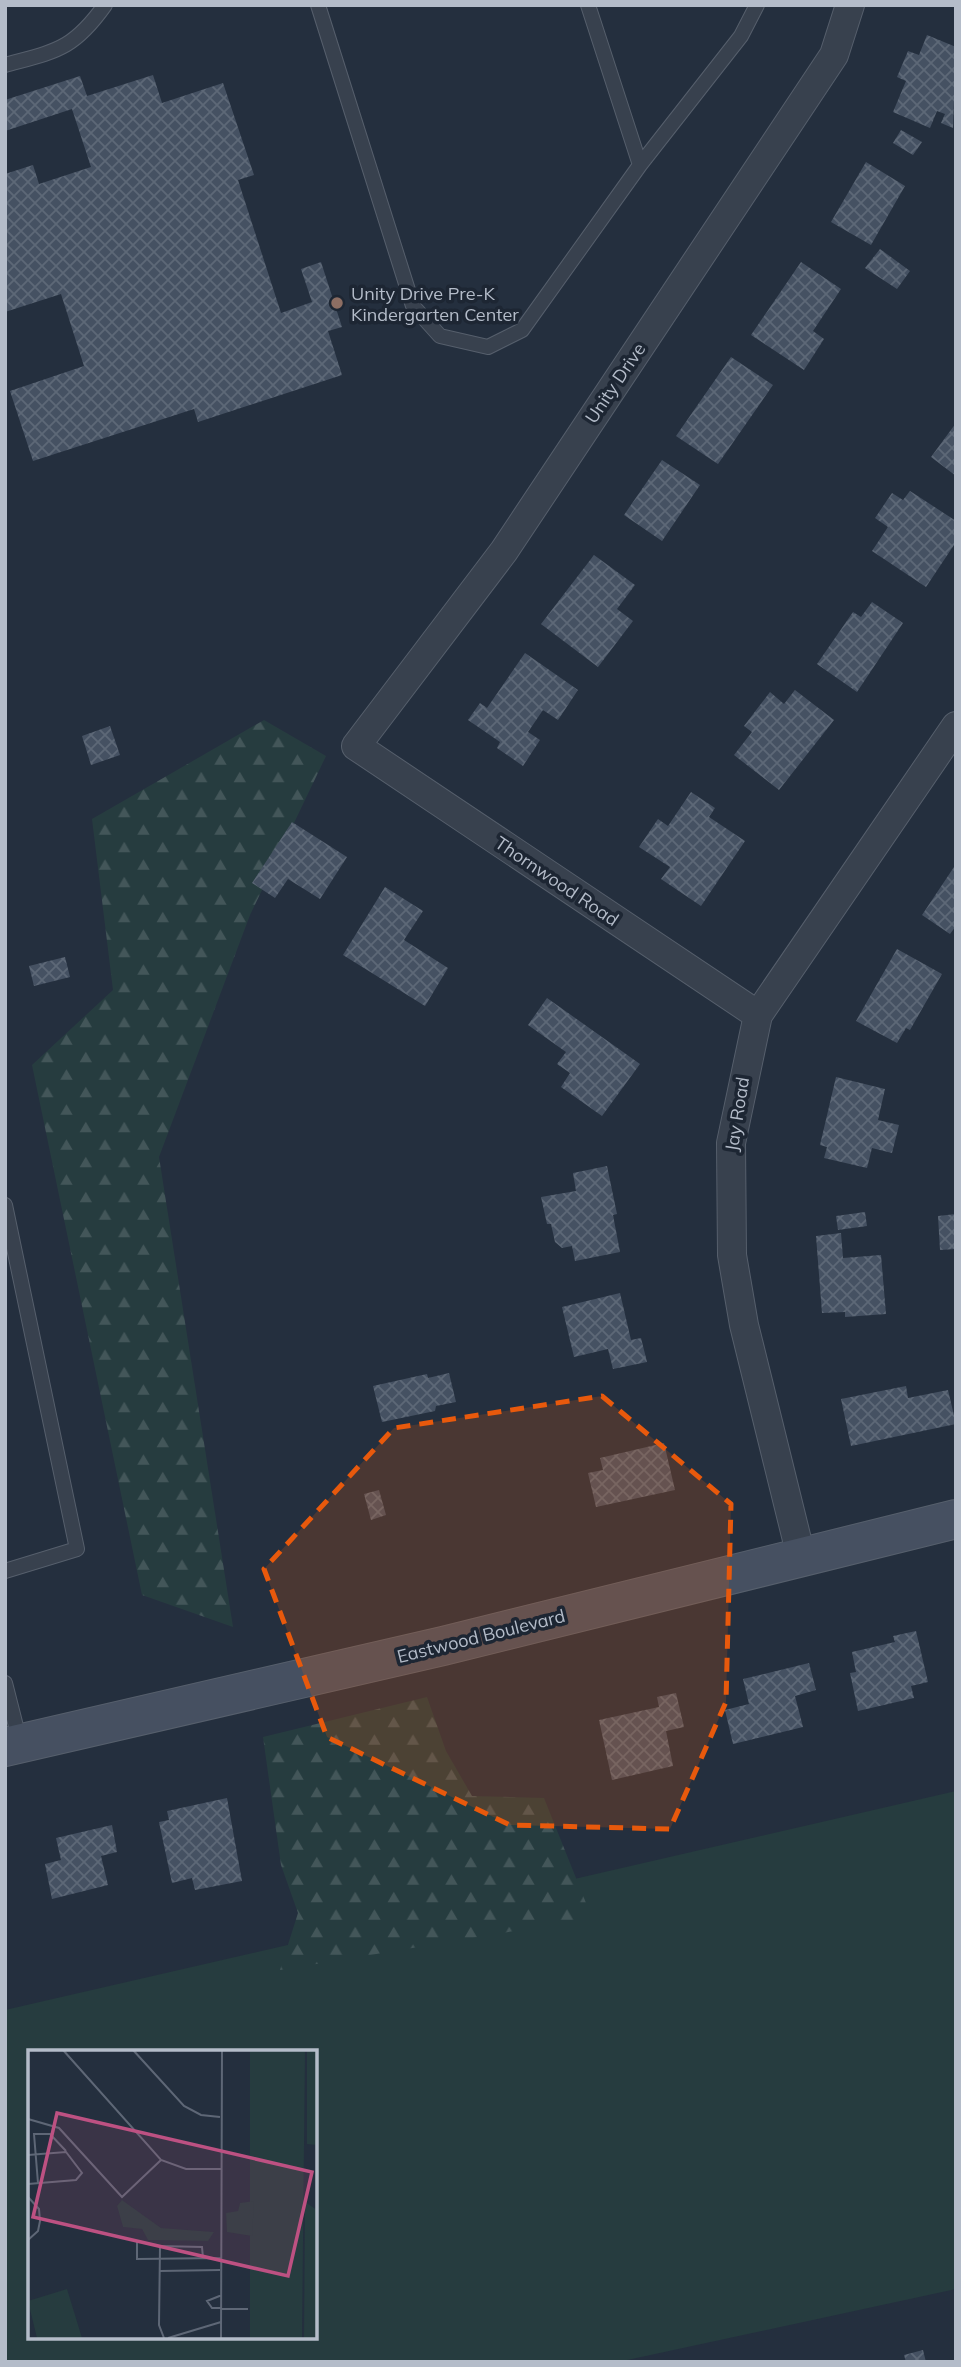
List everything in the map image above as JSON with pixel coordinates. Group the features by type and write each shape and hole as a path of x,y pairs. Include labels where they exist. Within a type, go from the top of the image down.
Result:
{"street":[{"name":"Unity Drive","path":"356,746 504,551 834,55 850,5"},
{"name":"Jay Road","path":"801,1556 744,1325 732,1255 731,1143 758,1015 956,726"},
{"name":"Thornwood Road","path":"356,746 758,1015"},
{"name":"Eastwood Boulevard","path":"13,1745 443,1646 956,1519"}],"lane":[{"path":"5,65 57,50 77,40 105,5"},
{"path":"318,5 413,306 440,336 488,347 522,330 640,165 741,36 757,5"},
{"path":"588,5 640,165"},
{"path":"5,1205 77,1549 5,1571"},
{"path":"5,1683 13,1745"}],"highlighted area":[{"path":"602,1396 731,1504 726,1702 670,1829 510,1825 327,1737 264,1569 394,1428"}],"green space":[{"path":"264,720 326,756 250,915 159,1157 233,1627 142,1595 32,1065 113,990 92,819"},
{"path":"427,1697 446,1751 472,1796 544,1798 592,1918 280,1970 298,1913 281,1865 263,1737"},
{"path":"956,1791 956,2289 618,2362 5,2362 5,2010"}],"building":[{"path":"927,35 956,47 953,128 941,123 945,114 937,111 930,128 893,112 906,81 897,77 908,51 919,55"},
{"path":"153,75 162,103 223,83 254,175 238,180 281,313 312,302 301,269 321,262 342,327 328,331 342,375 198,422 194,409 33,461 10,391 84,366 61,294 5,312 5,174 33,165 39,184 91,167 72,109 5,131 5,100 80,76 87,96"},
{"path":"901,130 922,142 913,155 893,143"},
{"path":"866,162 905,186 871,245 831,222"},
{"path":"880,249 910,271 897,289 865,268"},
{"path":"801,262 841,289 813,331 824,339 804,370 751,335"},
{"path":"731,357 773,385 718,464 676,436"},
{"path":"956,423 956,476 931,457"},
{"path":"662,460 700,485 662,541 624,515"},
{"path":"910,491 956,521 956,542 926,587 872,551 888,527 875,518 892,493 903,500"},
{"path":"594,555 635,585 617,609 633,621 598,667 541,624"},
{"path":"872,602 903,623 857,692 817,664 853,612 861,617"},
{"path":"525,653 578,690 558,720 543,710 528,732 540,740 523,766 497,748 500,742 468,720 480,703 487,708"},
{"path":"795,690 834,720 779,790 734,755 752,732 744,726 770,692 784,704"},
{"path":"110,726 120,755 91,765 82,736"},
{"path":"691,792 715,808 709,817 745,841 701,906 661,879 670,867 639,847 658,819 668,826"},
{"path":"292,822 347,857 320,899 288,879 275,898 252,883"},
{"path":"956,864 956,926 950,934 922,915"},
{"path":"385,887 423,911 404,940 448,968 425,1006 343,955"},
{"path":"897,949 942,974 910,1030 906,1028 897,1043 856,1021"},
{"path":"65,957 70,977 34,986 29,966"},
{"path":"547,998 640,1064 602,1116 561,1087 570,1073 557,1064 566,1052 528,1025"},
{"path":"836,1077 885,1089 878,1120 899,1125 892,1153 872,1148 867,1168 824,1158 827,1147 820,1145"},
{"path":"607,1166 617,1214 613,1215 620,1252 575,1261 572,1246 562,1248 555,1242 551,1224 547,1224 541,1197 576,1191 573,1173"},
{"path":"865,1212 867,1226 838,1230 836,1216"},
{"path":"956,1214 956,1249 940,1250 938,1216"},
{"path":"841,1233 843,1258 881,1255 886,1314 845,1317 845,1312 822,1313 816,1236"},
{"path":"620,1293 631,1340 641,1338 647,1362 613,1369 608,1349 574,1357 562,1307"},
{"path":"449,1373 456,1402 436,1406 435,1411 382,1422 373,1386 427,1374 428,1378"},
{"path":"906,1386 908,1398 948,1390 956,1424 851,1446 841,1399"},
{"path":"664,1443 675,1490 596,1507 588,1473 603,1470 600,1458"},
{"path":"379,1490 386,1515 371,1520 364,1494"},
{"path":"916,1631 928,1682 911,1686 914,1698 858,1711 850,1673 856,1672 852,1652 895,1642 893,1636"},
{"path":"809,1663 816,1690 795,1696 803,1727 733,1744 725,1710 749,1704 743,1679"},
{"path":"676,1693 684,1727 666,1731 673,1766 612,1780 599,1720 659,1707 657,1697"},
{"path":"227,1798 242,1881 195,1890 192,1878 172,1883 159,1822 169,1820 167,1811"},
{"path":"112,1825 117,1852 101,1856 108,1885 52,1899 45,1864 61,1860 56,1838"},
{"path":"923,2350 926,2362 906,2362 904,2355"}],"place":[{"name":"Unity Drive Pre-K Kindergarten Center","path":"337,303"}]}
